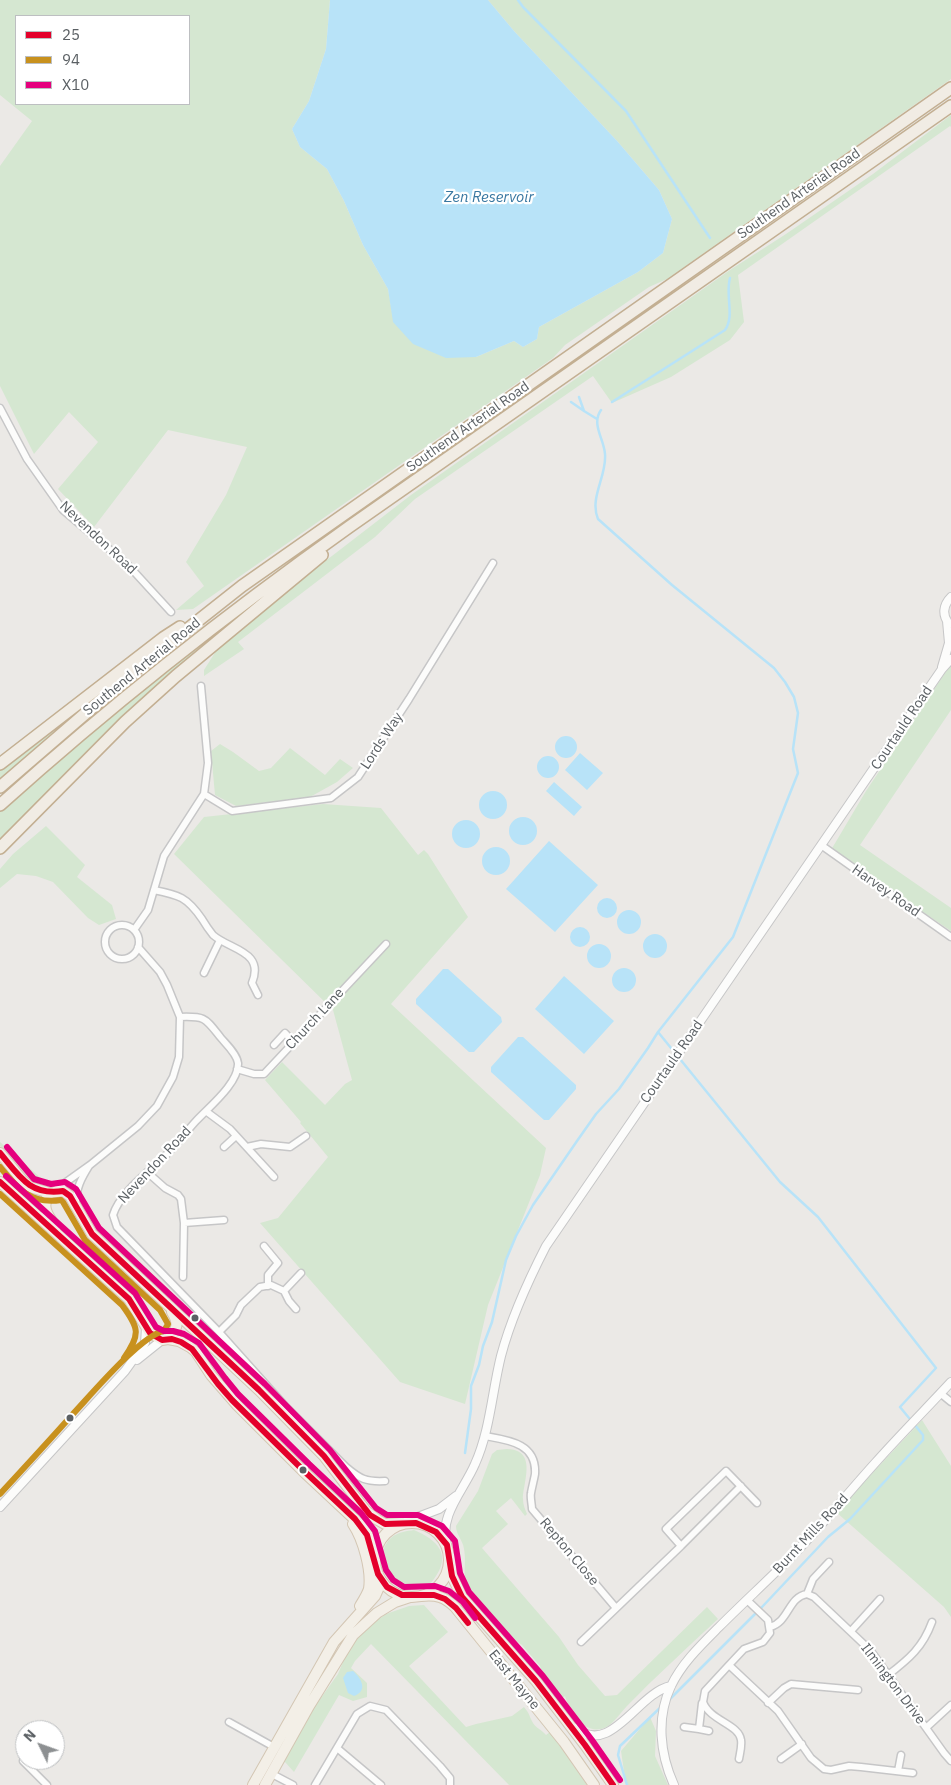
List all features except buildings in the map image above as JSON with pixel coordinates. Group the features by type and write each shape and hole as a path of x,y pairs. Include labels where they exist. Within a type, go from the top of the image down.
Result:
{"highway":[{"name":"Southend Arterial Road","path":"0,787 123,681 242,586 951,88"},
{"name":"Southend Arterial Road","path":"0,805 78,736 179,653 252,597 407,486 951,106"},
{"path":"0,848 100,746 150,699 302,570 407,486"},
{"path":"0,764 162,638 242,586"}],"main road":[{"path":"0,1153 26,1183 36,1189 67,1193 76,1204 92,1234 167,1306 230,1362 324,1456 370,1515 385,1524 416,1523 430,1529 441,1537 446,1545 450,1557 447,1572 444,1579 434,1589 422,1596 410,1597 395,1602 363,1624 353,1635 265,1785"},
{"path":"0,1182 128,1299 138,1312 146,1328 156,1338 179,1341 190,1347 223,1390 366,1531 372,1544 379,1587 375,1596 344,1629"},
{"path":"52,1192 46,1200 45,1207 65,1240"},
{"path":"165,1339 175,1332 177,1323 167,1306"},
{"path":"253,1785 324,1658 366,1597 369,1583 362,1541 354,1525 341,1507"},
{"path":"375,1561 379,1543 392,1527 402,1523"},
{"name":"East Mayne","path":"450,1557 452,1576 462,1597 517,1659 560,1712 613,1785"},
{"path":"378,1574 387,1587 397,1594 410,1597"},
{"name":"East Mayne","path":"422,1596 433,1595 442,1597 455,1607 564,1742 594,1785"}],"street":[{"name":"Nevendon Road","path":"0,408 27,459 63,510 128,565 171,612"},
{"name":"Lords Way","path":"204,794 232,810 331,798 358,777 409,699 493,563"},
{"name":"Courtauld Road","path":"942,669 949,643 949,623 944,615 945,606 951,597"},
{"name":"Courtauld Road","path":"402,1523 444,1506 458,1493 464,1484 476,1463 485,1436 501,1356 514,1317 546,1246 942,669 951,659"},
{"path":"134,930 148,910 164,856 204,794 208,763 201,686"},
{"name":"Harvey Road","path":"821,845 951,937"},
{"path":"154,890 178,895 185,899 193,906 212,934 249,955 253,960 254,979 252,983 258,995"},
{"path":"123,925 134,930 139,940 138,947 134,954 128,958 120,959 112,956 105,946 105,939 110,930 116,926 123,925"},
{"path":"204,973 220,940"},
{"name":"Church Lane","path":"237,1069 254,1074 264,1074 386,944"},
{"path":"52,1192 90,1165 138,1126 157,1106 173,1077 179,1057 180,1017 160,972 138,947"},
{"path":"180,1017 201,1016 207,1021 234,1054 238,1063 237,1069"},
{"path":"274,1045 285,1033 294,1043"},
{"name":"Nevendon Road","path":"237,1069 233,1079 207,1112 120,1201 113,1215 117,1227 219,1332 286,1407 354,1474 366,1480 385,1481"},
{"path":"207,1112 236,1136 274,1177"},
{"path":"224,1147 236,1136"},
{"path":"247,1147 262,1144 290,1147 306,1136"},
{"path":"76,1204 76,1192 79,1183 90,1165"},
{"path":"147,1172 181,1199 184,1223 183,1277"},
{"path":"184,1223 224,1220"},
{"path":"264,1246 278,1263 268,1275 268,1286"},
{"path":"284,1290 301,1273"},
{"path":"219,1332 236,1315 240,1305 260,1287 268,1286 284,1290"},
{"path":"284,1290 289,1301 296,1309"},
{"path":"0,1507 124,1371 145,1343 146,1328"},
{"path":"124,1371 165,1339"},
{"name":"Burnt Mills Road","path":"674,1785 668,1772 662,1749 662,1718 671,1686 682,1668 790,1558 951,1382"},
{"path":"940,1393 951,1402"},
{"name":"Repton Close","path":"485,1436 512,1441 527,1449 535,1472 531,1494 532,1509 616,1608"},
{"path":"681,1546 666,1529 726,1470 758,1503"},
{"name":"Courtauld Road","path":"446,1545 444,1535 446,1524 464,1484"},
{"path":"581,1642 741,1486"},
{"path":"770,1627 783,1620 797,1598 806,1594 813,1579 829,1562"},
{"name":"Ilmington Drive","path":"806,1594 819,1601 871,1651 951,1761"},
{"path":"850,1631 880,1599"},
{"path":"699,1729 705,1692 744,1649 763,1642 770,1633 768,1620 747,1600"},
{"path":"888,1675 905,1663 926,1638 932,1622"},
{"path":"729,1666 778,1712 815,1762 824,1769 831,1770 849,1766 913,1772"},
{"path":"768,1703 791,1684 858,1690"},
{"name":"Burnt Mills Road","path":"560,1712 582,1733 595,1737 603,1736 611,1732 655,1692 671,1686"},
{"path":"703,1702 708,1712 740,1735 739,1759"},
{"path":"927,1728 951,1705"},
{"path":"315,1785 357,1714 370,1706 386,1710 440,1766 450,1778 450,1785"},
{"path":"229,1722 274,1748"},
{"path":"684,1727 709,1731"},
{"path":"781,1759 802,1744"},
{"path":"337,1748 381,1785"},
{"path":"898,1771 901,1755"},
{"path":"32,1770 46,1785"},
{"path":"272,1774 293,1785"}],"green space":[{"path":"0,0 330,0 326,49 309,101 292,129 300,147 327,169 344,201 363,245 388,289 394,322 476,357 514,341 523,347 537,339 539,327 638,272 663,253 672,219 659,190 618,142 514,31 488,0 951,0 951,79 667,279 649,287 565,345 553,358 193,609 176,610 204,586 186,562 226,495 247,447 168,430 94,527 58,489 98,442 69,412 34,454 0,386 0,166 32,121 0,95"},
{"path":"951,115 951,127 738,275 744,322 730,340 671,377 612,403 593,376 415,499 375,537 238,642 244,649 204,676 204,670 216,651 306,576 411,495 730,270 873,174"},
{"path":"264,593 266,595 0,843 0,811 127,700"},
{"path":"951,664 951,710 860,845 951,908 951,931 831,850 866,791"},
{"path":"74,713 74,717 66,722 0,782 0,768"},
{"path":"220,744 259,771 271,768 290,748 325,775 340,759 353,768 337,782 310,797 236,806 215,795 211,751"},
{"path":"323,804 381,808 418,855 424,850 428,854 468,917 391,1004 546,1148 540,1175 488,1305 465,1404 400,1382 260,1223 278,1218 328,1157 265,1080 282,1062 325,1105 345,1084 352,1080 333,1010 174,854 204,817"},
{"path":"46,826 85,865 77,877 112,905 116,919 99,925 88,918 53,882 36,876 17,874 0,888 0,869 13,854"},
{"path":"0,1142 50,1186 41,1186 27,1179 0,1146"},
{"path":"0,1160 26,1192 39,1197 37,1206 0,1173"},
{"path":"922,1420 951,1466 951,1617 944,1607 836,1512"},
{"path":"497,1450 517,1451 523,1455 526,1461 527,1468 523,1499 527,1514 525,1516 511,1498 496,1511 508,1524 482,1548 559,1637 578,1665 605,1696 617,1695 707,1607 718,1619 605,1728 588,1728 578,1720 565,1696 561,1699 543,1675 540,1666 470,1592 467,1586 464,1549 456,1526 478,1491 492,1454"},
{"path":"414,1530 430,1538 440,1549 442,1556 442,1563 434,1579 428,1585 415,1590 394,1584 384,1572 382,1563 384,1548 389,1540 400,1533"},
{"path":"424,1605 448,1632 409,1666 466,1727 512,1716 524,1707 536,1726 546,1735 550,1732 587,1785 509,1785 371,1644 351,1668 367,1683 367,1697 353,1701 339,1695 294,1772 285,1762 282,1764 313,1709 338,1674 348,1650 366,1628 386,1614 409,1606"},
{"path":"650,1717 656,1731 655,1756 668,1785 626,1785 621,1751"}],"water":[{"name":"Zen Reservoir","path":"330,0 488,0 514,31 618,142 659,190 672,219 663,253 638,272 539,327 537,339 523,347 514,341 476,357 446,358 413,344 393,322 388,289 363,245 344,201 327,169 300,147 292,129 309,101 326,49"},
{"path":"566,736 574,739 577,747 574,755 566,758 558,755 555,747 558,739"},
{"path":"580,753 603,773 587,790 565,770"},
{"path":"548,756 556,759 559,767 556,775 548,778 540,775 537,767 540,759"},
{"path":"554,782 582,807 574,816 546,791"},
{"path":"493,791 503,795 507,805 503,815 493,819 483,815 479,805 483,795"},
{"path":"523,817 533,821 537,831 533,841 523,845 513,841 509,831 513,821"},
{"path":"466,820 476,824 480,834 476,844 466,848 456,844 452,834 456,824"},
{"path":"549,841 598,885 555,932 506,889"},
{"path":"496,847 506,851 510,861 506,871 496,875 486,871 482,861 486,851"},
{"path":"607,898 614,901 617,908 614,915 607,918 600,915 597,908 600,901"},
{"path":"629,910 638,913 641,922 638,931 629,934 620,931 617,922 620,913"},
{"path":"580,927 587,930 590,937 587,944 580,947 573,944 570,937 573,930"},
{"path":"655,934 664,937 667,946 664,955 655,958 646,955 643,946 646,937"},
{"path":"599,944 608,947 611,956 608,965 599,968 590,965 587,956 590,947"},
{"path":"624,968 633,971 636,980 633,989 624,992 615,989 612,980 615,971"},
{"path":"443,969 448,969 501,1017 502,1022 474,1052 469,1052 416,1004 416,999"},
{"path":"564,976 614,1021 584,1054 535,1009"},
{"path":"518,1037 523,1037 576,1085 576,1089 549,1120 544,1120 491,1072 491,1067"},
{"path":"353,1671 362,1685 361,1691 354,1696 348,1693 343,1678 347,1672"}],"waterway":[{"path":"518,0 626,111 710,238"},
{"path":"612,402 725,330 730,312 730,278"},
{"path":"579,397 584,411 597,419"},
{"path":"571,402 584,411"},
{"path":"601,410 597,421 604,448 605,462 596,503 598,519 672,585 774,668 794,697 798,713 793,749 798,773 733,937 658,1032"},
{"path":"465,1453 471,1409 471,1386 492,1322 506,1260 516,1236 533,1205 577,1141 596,1114 619,1089 658,1032 780,1182 818,1217 936,1368 900,1407 923,1435 923,1440 850,1519 828,1537 762,1607 668,1701"},
{"path":"627,1785 618,1755 620,1746 662,1706"}],"transit line":[{"name":"X10","path":"7,1147 34,1179 51,1184 65,1182 76,1189 99,1228 265,1384 330,1450 376,1508 387,1515 418,1515 442,1526 455,1541 460,1573 469,1592 543,1676 620,1780"},
{"name":"25","path":"0,1153 20,1176 34,1187 52,1192 63,1191 70,1196 92,1234 259,1390 324,1456 370,1515 385,1524 416,1523 436,1532 447,1545 452,1576 462,1597 536,1681 613,1785"},
{"name":"94","path":"0,1167 12,1182 33,1197 50,1201 61,1200 85,1240 160,1310 168,1324 164,1331 142,1343 116,1367 0,1494"},
{"name":"X10","path":"6,1176 135,1293 156,1327 164,1331 184,1334 199,1343 238,1394 361,1513 375,1531 386,1570 393,1580 404,1587 435,1586 449,1591 463,1602 475,1618"},
{"name":"25","path":"0,1182 129,1299 150,1333 162,1340 172,1339 181,1342 192,1349 232,1400 355,1519 367,1535 378,1574 387,1587 402,1595 434,1595 445,1599 456,1608 468,1623"},
{"name":"94","path":"0,1194 122,1305 132,1320 136,1331 133,1343 124,1358"}]}
